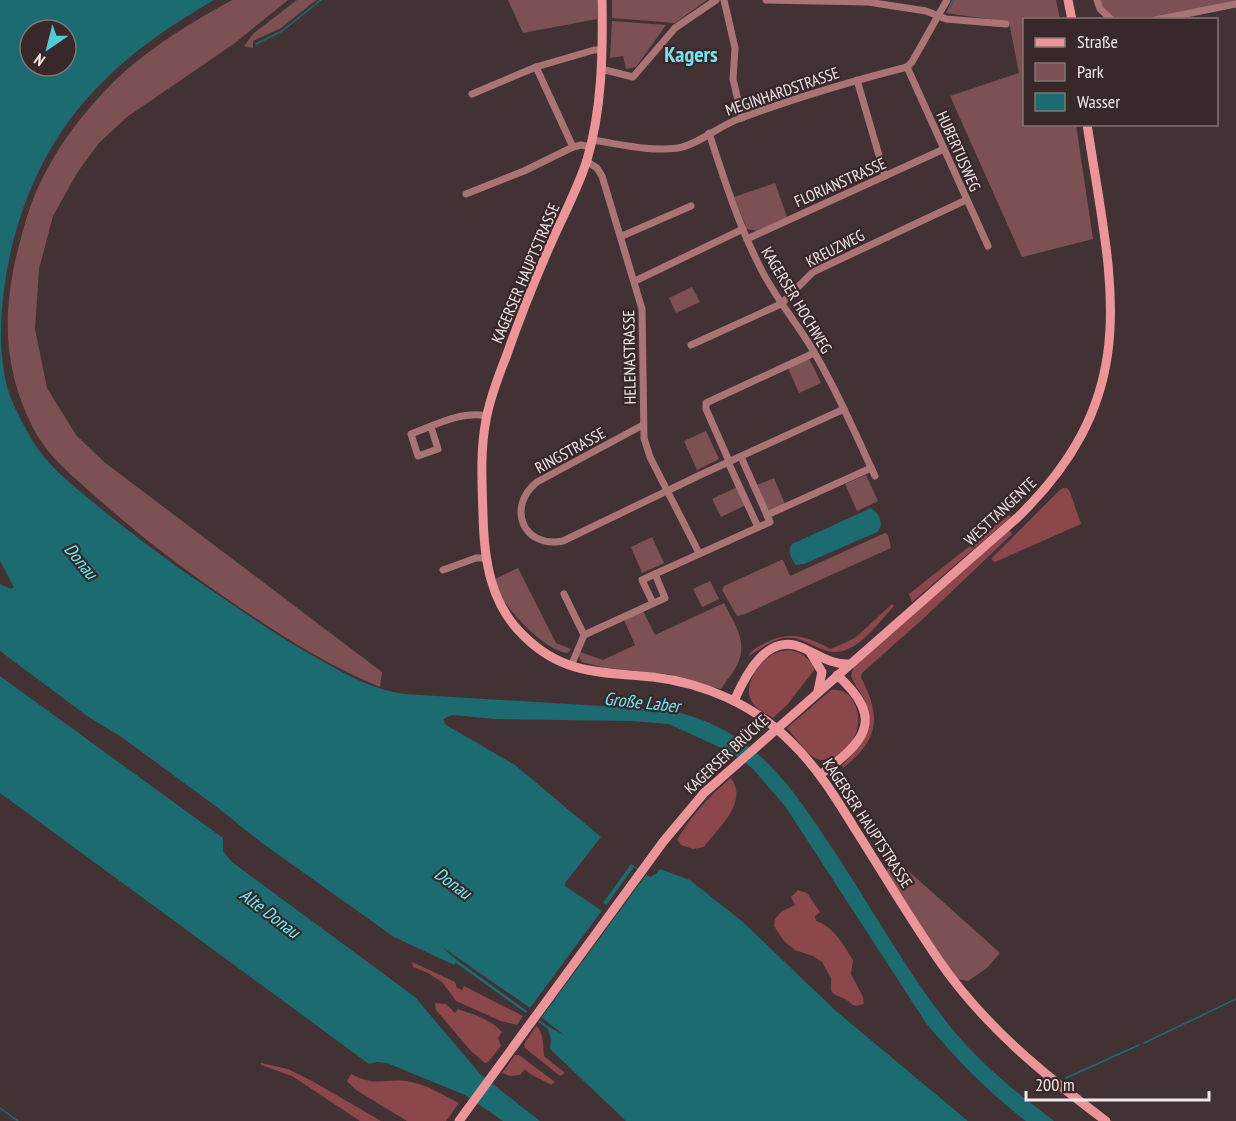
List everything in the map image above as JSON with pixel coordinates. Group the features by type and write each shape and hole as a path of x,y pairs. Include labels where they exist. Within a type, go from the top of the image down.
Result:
{"main road":[{"name":"KAGERSER HAUPTSTRASSE","path":"602,0 601,69 591,144 575,191 535,279 486,416 482,458 485,558 495,594 513,625 536,648 554,659 571,666 604,674 672,680 706,689 758,714 782,732 820,775 938,960 959,988 990,1024 1028,1060 1106,1121"},
{"path":"1068,0 1072,18"},
{"name":"WESTTANGENTE","path":"818,691 1036,499 1057,475 1086,428 1096,404 1108,357 1112,310 1108,266 1087,126"},
{"path":"734,701 755,662 768,650 795,645 820,655 832,663 850,664"},
{"path":"810,652 822,672 818,691"},
{"path":"820,775 851,750 864,727 865,718 860,699 855,691 837,675"},
{"name":"KAGERSER BRÜCKE","path":"459,1121 684,815 723,774 818,691"}],"street":[{"path":"601,69 633,77 675,28 717,0"},
{"path":"724,0 735,48 733,79 742,118"},
{"path":"766,0 868,2 926,11 946,19 1006,24"},
{"path":"907,67 948,0"},
{"path":"1097,0 1100,9 1110,18"},
{"path":"1165,18 1236,3"},
{"path":"472,94 537,67 594,50 602,50"},
{"path":"466,194 524,171 573,147 537,67"},
{"name":"MEGINHARDSTRASSE","path":"573,147 591,144 662,149 685,147 742,118 857,80 907,67"},
{"name":"HUBERTUSWEG","path":"907,67 988,246"},
{"path":"857,80 885,176"},
{"name":"KAGERSER HOCHWEG","path":"709,133 743,230 762,273 814,353 844,409 875,476"},
{"name":"FLORIANSTRASSE","path":"747,239 944,149"},
{"name":"HELENASTRASSE","path":"586,161 591,162 602,176 622,236 642,309 643,425 647,449 699,553"},
{"name":"KREUZWEG","path":"691,345 781,304 813,272 966,200"},
{"path":"622,236 691,206"},
{"path":"635,281 743,230"},
{"path":"758,527 706,409 706,404 814,353"},
{"name":"RINGSTRASSE","path":"643,425 537,482 529,489 522,504 522,521 526,529 538,539 563,541 844,409"},
{"path":"431,427 438,449 418,456 411,434 431,427 474,413 486,416"},
{"path":"653,603 642,580 770,522 741,457"},
{"path":"767,515 871,468"},
{"path":"443,570 477,558 485,558"},
{"path":"571,666 584,635 665,598 655,574"},
{"path":"564,594 584,635"}],"green space":[{"path":"232,0 288,0 235,43 127,117 99,143 77,173 53,216 39,269 35,329 47,388 76,435 104,462 382,672 380,687 309,652 275,631 204,583 131,527 54,458 34,430 15,383 8,336 10,288 26,220 49,166 83,116 124,72 149,51 176,33"},
{"path":"297,0 316,0 281,28 253,41 253,48 244,46 254,33"},
{"path":"508,0 597,0 597,19 523,33"},
{"path":"612,0 707,0 675,23 612,18"},
{"path":"952,0 1056,0 1060,18 1023,18 1023,126 1076,126 1093,239 1022,257 950,96 1019,73 1009,22 946,13"},
{"path":"1099,0 1236,0 1152,18 1116,18 1106,12"},
{"path":"612,21 666,25 636,67 626,69 623,56 610,58"},
{"path":"775,183 787,217 757,231 747,229 734,197"},
{"path":"692,287 700,302 676,313 669,298"},
{"path":"809,358 821,383 799,393 788,368"},
{"path":"706,431 719,459 697,470 684,441"},
{"path":"866,475 878,501 857,511 845,484"},
{"path":"774,478 785,504 770,510 767,509 757,485"},
{"path":"737,487 746,505 721,517 712,499"},
{"path":"885,533 888,535 891,548 745,614 737,616 722,590 724,586 781,560 790,576"},
{"path":"652,537 664,563 642,573 631,547"},
{"path":"518,568 556,643 571,649 568,653 559,651 541,640 523,624 504,601 495,579"},
{"path":"710,581 719,599 702,607 693,589"},
{"path":"724,603 739,633 741,649 735,668 721,689 667,674 606,668 582,662 579,657 580,652 603,660 635,645 624,620 643,611 655,635"},
{"path":"894,858 1000,953 987,968 968,981 957,979 887,872 888,863"}],"shaded area":[{"path":"1067,488 1070,492 1081,524 995,562 991,559 1059,491"},
{"path":"1009,515 1011,517 912,602 909,594"},
{"path":"1009,530 1012,534 862,673 861,677 872,704 873,727 864,747 843,768 842,765 861,743 868,726 867,707 851,676 854,666"},
{"path":"892,604 894,606 864,639 845,650 835,652 824,650 800,640 784,638 769,643 748,656 761,645 784,636 808,639 831,649 855,638"},
{"path":"788,650 804,656 815,669 787,705 773,718 753,703 749,695 750,682 765,659"},
{"path":"831,690 845,692 850,697 858,714 858,726 848,747 840,755 822,760 812,756 787,728"},
{"path":"731,778 736,787 736,796 730,814 704,847 693,849 681,845 677,840 688,823 708,799"},
{"path":"798,890 807,893 820,912 815,916 816,921 833,932 853,960 851,974 863,997 864,1004 855,1005 833,993 831,978 822,962 813,956 795,950 784,941 774,926 775,919 782,911 795,905 791,897"},
{"path":"412,962 455,982 457,988 462,990 464,986 523,1016 517,1025 501,1021 456,1001 442,982 413,967"},
{"path":"435,1003 446,1004 455,1013 458,1009 482,1018 502,1032 498,1038 501,1046 488,1062 485,1063 471,1051 436,1010"},
{"path":"536,1026 542,1035 544,1056 565,1073 560,1076 525,1048 524,1044"},
{"path":"515,1055 519,1055 555,1082 551,1085 525,1069 520,1075 510,1076 502,1073"},
{"path":"261,1063 288,1069 381,1121 360,1121 292,1076 261,1065"},
{"path":"351,1074 375,1081 417,1083 459,1103 446,1121 407,1121 356,1090 347,1081"}],"water":[{"name":"Donau","path":"0,0 214,0 150,42 120,65 92,93 52,147 23,208 6,275 1,342 6,383 10,396 38,449 77,489 168,560 280,636 362,682 404,694 667,710 698,719 726,731 750,747 790,788 842,863 909,969 953,1030 1001,1078 1054,1121 1026,1121 986,1087 937,1036 926,1023 785,806 753,769 732,753 669,724 631,721 495,719 452,715 443,719 446,725 515,765 601,837 565,886 614,919 617,913 603,903 631,864 650,877 660,869 690,880 744,923 836,1011 968,1121 626,1121 550,1049 551,1040 548,1029 456,963 454,965 394,937 262,843 123,738 87,716 0,651 0,584 11,589 14,587 0,561","holes":["442,947 526,1005 564,1035 549,1027"]},
{"path":"871,508 880,519 881,526 877,532 804,564 794,563 790,552 792,544"},
{"name":"Alte Donau","path":"0,676 223,838 223,851 232,862 415,997 481,1075 540,1121 503,1121 465,1095 387,1063 369,1064 0,793"}],"pier":[{"path":"634,867 646,875 536,1025 524,1016 603,909 614,916 604,908"}],"waterway":[{"path":"256,44 282,31 321,0"},
{"path":"950,8 954,0"},
{"path":"1144,1043 1236,999"},
{"path":"1066,1078 1139,1045"},
{"path":"0,1108 18,1121"}],"district":[{"name":"Kagers","path":"691,54"}],"water label":[{"name":"Große Laber","path":"642,702"}]}
